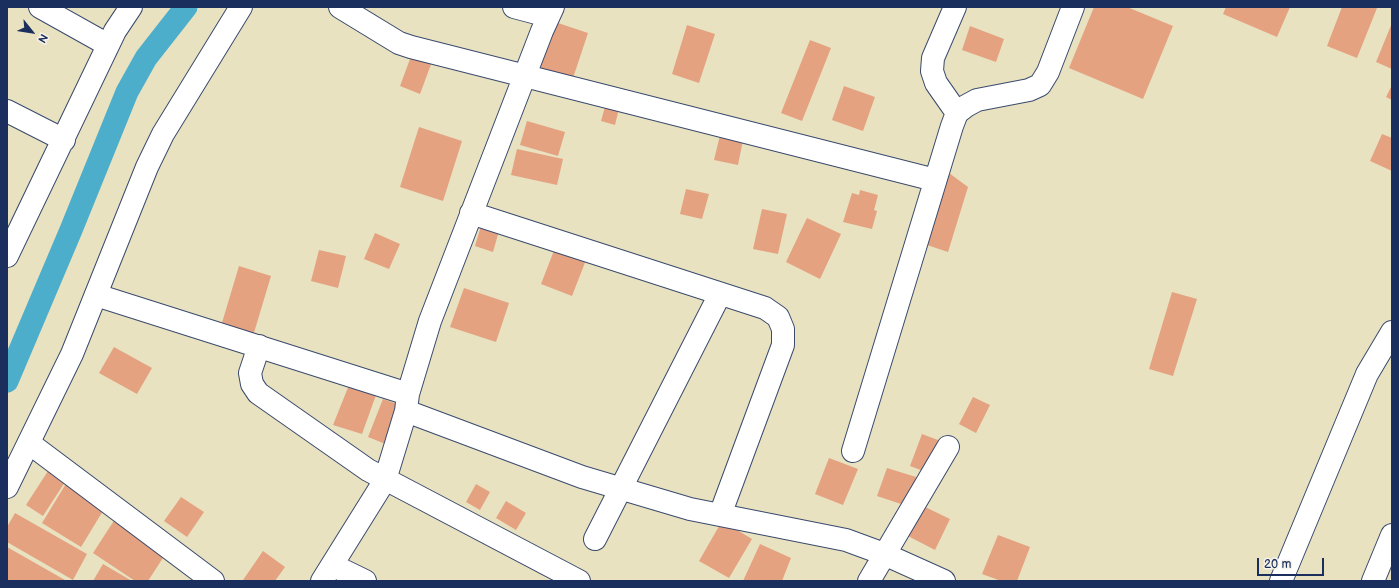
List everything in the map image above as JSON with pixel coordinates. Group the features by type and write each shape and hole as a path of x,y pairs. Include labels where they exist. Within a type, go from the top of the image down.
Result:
{"street":[{"path":"40,7 108,45"},
{"path":"7,256 64,140 108,45 121,20 131,7"},
{"path":"8,483 72,354 146,167 160,140 241,7"},
{"path":"340,7 399,43 525,78 935,180"},
{"path":"365,581 327,573 385,480 430,321 551,12 514,7"},
{"path":"955,7 933,58 932,70 936,84 958,113"},
{"path":"853,451 935,180 952,126 958,113 977,100 1029,90 1040,85 1048,72 1073,7"},
{"path":"7,111 64,140"},
{"path":"472,213 765,308 778,317 783,329 783,345 720,515"},
{"path":"595,539 720,294"},
{"path":"96,295 259,346 407,402 563,471 690,509 840,538 884,554 944,581"},
{"path":"1281,581 1361,387 1392,332"},
{"path":"259,346 250,373 252,384 258,393 368,470 385,480 579,581"},
{"path":"28,443 213,581"},
{"path":"869,581 948,447"},
{"path":"1373,581 1392,536"}],"building":[{"path":"1094,7 1127,7 1173,26 1143,99 1069,68"},
{"path":"1226,7 1290,7 1277,37 1223,14"},
{"path":"1342,7 1377,8 1357,58 1327,46"},
{"path":"555,22 588,33 572,81 539,70"},
{"path":"1392,23 1392,69 1376,62"},
{"path":"687,25 715,34 699,83 672,74"},
{"path":"970,26 1004,39 996,62 962,50"},
{"path":"810,40 831,48 802,121 781,113"},
{"path":"413,51 433,59 420,94 400,86"},
{"path":"1392,85 1392,100 1386,97"},
{"path":"844,86 875,97 863,131 832,120"},
{"path":"608,96 621,100 615,125 601,121"},
{"path":"527,121 565,132 558,156 520,145"},
{"path":"419,127 462,141 443,201 400,187"},
{"path":"1382,134 1392,138 1392,171 1370,161"},
{"path":"720,135 743,140 738,165 714,160"},
{"path":"517,149 563,159 557,185 511,175"},
{"path":"949,173 968,187 948,252 927,245"},
{"path":"686,189 709,194 702,219 680,214"},
{"path":"860,190 878,195 874,210 877,211 872,229 843,222 852,193 859,195"},
{"path":"762,209 787,214 778,254 753,249"},
{"path":"807,218 841,234 820,279 786,262"},
{"path":"483,219 501,224 493,252 475,246"},
{"path":"375,233 400,244 389,269 364,259"},
{"path":"555,248 586,260 572,296 541,284"},
{"path":"319,250 346,256 338,288 311,281"},
{"path":"239,266 271,276 253,336 221,326"},
{"path":"464,288 509,303 496,342 450,327"},
{"path":"1172,292 1197,299 1173,376 1149,369"},
{"path":"114,347 152,368 137,394 99,373"},
{"path":"349,385 376,395 362,434 333,425"},
{"path":"973,397 990,405 976,433 959,424"},
{"path":"383,399 403,406 388,445 368,437"},
{"path":"922,434 938,440 926,472 910,466"},
{"path":"829,458 858,469 843,505 815,494"},
{"path":"887,468 916,477 907,506 877,496"},
{"path":"48,471 65,482 43,516 26,505"},
{"path":"67,482 106,506 81,547 42,523"},
{"path":"476,484 490,492 480,510 466,502"},
{"path":"181,497 204,512 187,537 164,521"},
{"path":"506,501 526,513 516,530 496,518"},
{"path":"923,506 950,519 935,550 908,536"},
{"path":"15,513 87,554 73,580 7,542 7,527"},
{"path":"117,516 168,550 148,581 135,581 93,553"},
{"path":"722,521 752,539 729,578 699,561"},
{"path":"998,535 1030,547 1017,581 1001,581 982,574"},
{"path":"760,544 791,558 782,581 743,581"},
{"path":"7,547 65,580 7,581"},
{"path":"263,551 285,567 275,581 243,580"},
{"path":"103,564 132,581 93,581"}],"waterway":[{"path":"7,381 71,230 127,92 146,58 186,7"}]}
